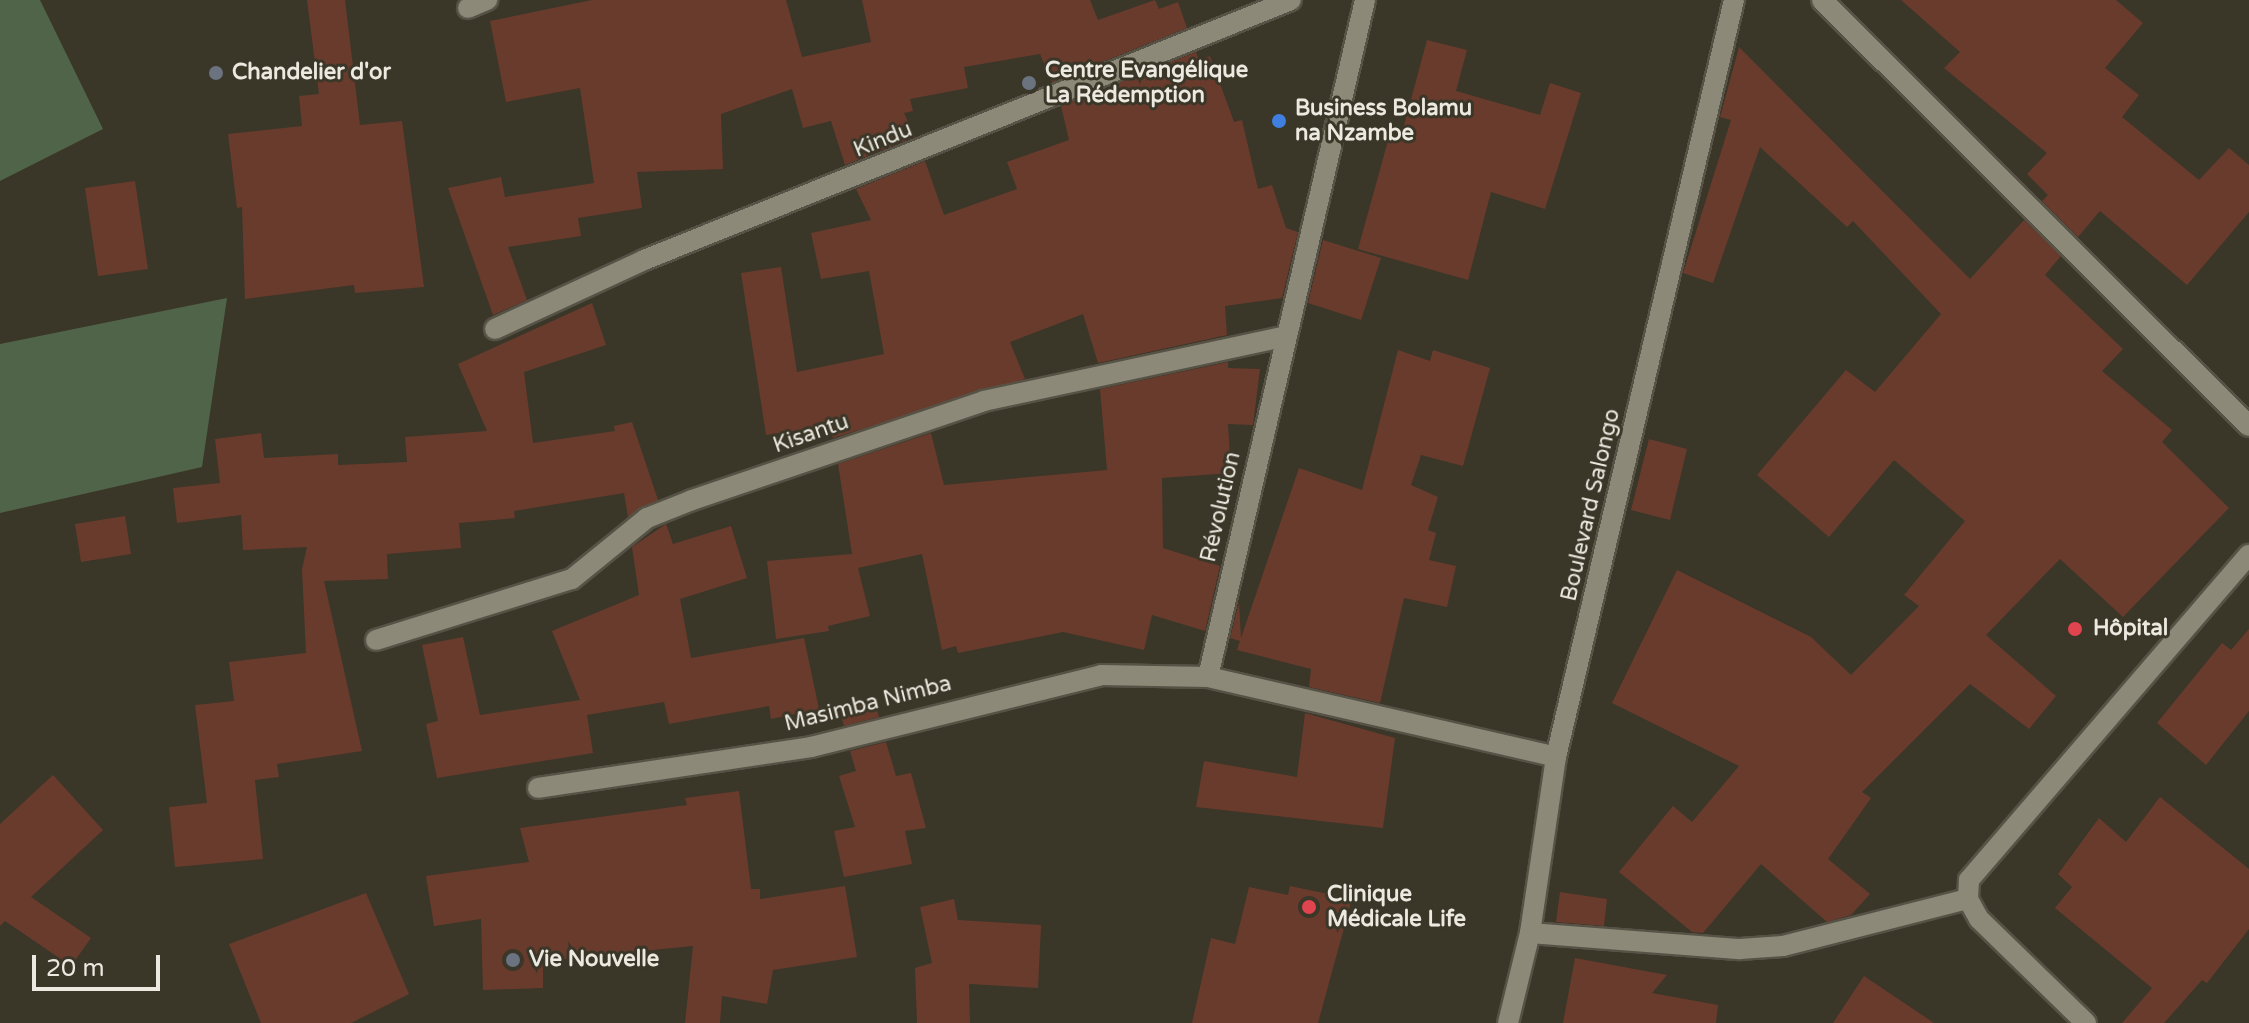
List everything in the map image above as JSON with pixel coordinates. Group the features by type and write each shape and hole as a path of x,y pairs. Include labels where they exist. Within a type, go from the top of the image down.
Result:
{"street":[{"path":"468,8 487,0"},
{"name":"Kindu","path":"495,329 644,260 1291,0"},
{"name":"Révolution","path":"1208,677 1365,0"},
{"name":"Boulevard Salongo","path":"1508,1023 1530,933 1556,757 1734,0"},
{"path":"1822,0 2249,426"},
{"name":"Kisantu","path":"376,640 572,579 647,518 984,401 1286,336"},
{"path":"2086,1023 1979,919 1968,899 1969,880 2249,555"},
{"name":"Masimba Nimba","path":"538,788 811,747 1101,675 1208,677"},
{"path":"1208,677 1556,757"},
{"path":"1530,933 1740,949 1783,946 1968,899"},
{"path":"2061,1023 2063,1001"}],"green space":[{"path":"0,0 40,0 103,129 0,181"},
{"path":"227,298 202,467 0,513 0,344"}],"building":[{"path":"307,0 345,0 360,125 402,121 424,287 355,293 354,285 245,299 242,207 237,208 228,134 302,126 299,96 319,94"},
{"path":"592,0 786,0 802,57 871,42 862,0 1090,0 1098,20 1155,0 1159,9 1178,2 1187,28 1052,82 1040,54 964,67 968,88 910,99 913,111 904,113 915,137 845,165 831,121 803,128 792,89 721,114 723,169 637,172 642,208 578,218 581,236 508,247 527,300 493,315 448,188 501,177 505,197 594,183 580,88 506,102 490,21"},
{"path":"1901,0 2116,0 2143,23 2105,68 2139,95 2122,117 2199,180 2229,148 2249,165 2249,212 2187,285 2100,211 2078,237 2042,201 2048,195 2027,174 2047,153 1944,68 1960,52"},
{"path":"1427,40 1467,50 1456,91 1540,115 1550,83 1581,93 1545,209 1491,192 1468,280 1358,249 1389,137 1400,140"},
{"path":"1739,47 1970,279 2024,220 2061,256 2045,275 2123,349 2102,371 2172,430 2162,442 2229,508 2123,617 2060,559 1986,635 2056,696 2029,729 1970,684 1862,792 1871,798 1828,859 1870,894 1851,915 1827,922 1761,864 1703,933 1692,932 1619,872 1673,806 1692,822 1739,766 1612,703 1677,570 1811,637 1851,675 1919,606 1904,595 1965,521 1894,460 1829,537 1757,475 1846,370 1875,392 1941,314 1853,221 1847,227 1760,147 1713,283 1683,273 1731,120 1720,117"},
{"path":"1196,52 1199,60 1210,56 1234,122 1242,120 1258,189 1272,185 1286,228 1298,232 1282,298 1225,306 1227,335 1098,363 1083,314 1010,342 1025,379 833,438 827,426 766,435 741,273 781,267 797,372 884,354 869,271 821,279 811,233 871,220 856,189 925,161 944,215 1017,189 1007,162 1069,140 1061,106"},
{"path":"135,181 148,269 98,276 85,188"},
{"path":"1323,240 1381,258 1361,320 1308,303"},
{"path":"592,303 606,345 524,372 533,443 615,431 614,426 632,422 658,500 628,517 624,493 514,511 515,518 459,523 461,548 387,554 388,579 324,581 362,751 277,764 279,777 255,780 263,859 175,867 169,807 207,803 195,705 234,701 229,662 306,653 302,569 307,547 243,550 241,515 177,523 173,488 220,483 215,439 261,433 264,458 338,454 338,465 407,462 405,437 487,431 458,364"},
{"path":"1398,350 1430,361 1433,350 1490,368 1463,466 1421,455 1411,485 1438,497 1428,530 1436,533 1429,560 1456,566 1447,607 1404,598 1380,703 1309,687 1311,669 1237,650 1240,641 1230,638 1239,602 1241,638 1299,468 1362,490"},
{"path":"1228,362 1228,368 1260,369 1253,425 1228,424 1231,473 1162,478 1163,548 1220,566 1205,631 1152,615 1144,650 1063,632 958,653 956,646 942,650 922,554 858,568 870,616 828,626 829,631 776,639 767,561 852,554 838,464 931,433 944,485 1107,470 1100,389"},
{"path":"1649,439 1687,449 1670,520 1631,510"},
{"path":"125,516 131,554 81,562 75,524"},
{"path":"666,524 673,544 731,526 747,578 680,599 691,658 804,638 819,709 771,719 769,706 669,724 664,702 587,715 593,753 437,778 426,724 438,721 422,645 463,637 480,715 580,700 552,631 639,595 632,547"},
{"path":"2249,629 2249,711 2206,765 2157,723 2222,643 2231,650"},
{"path":"873,696 879,717 844,726 838,705"},
{"path":"1305,713 1395,738 1383,828 1196,807 1204,761 1297,777"},
{"path":"886,742 896,776 911,773 926,828 905,831 912,864 844,877 834,831 855,827 839,776 856,771 850,751"},
{"path":"53,775 103,830 31,897 91,938 71,966 5,921 0,926 0,824"},
{"path":"739,791 751,889 760,889 760,899 845,886 857,957 773,970 767,1004 722,996 720,1023 685,1023 693,946 543,961 543,988 483,990 481,919 434,926 426,876 529,862 520,828 687,805 685,798"},
{"path":"2160,797 2249,869 2249,929 2207,983 2202,980 2164,1023 2122,1023 2152,988 2055,908 2072,887 2058,874 2099,818 2126,842"},
{"path":"1290,886 1352,899 1318,1023 1192,1023 1211,938 1235,944 1249,887 1288,895"},
{"path":"1560,892 1607,899 1604,926 1556,922"},
{"path":"366,893 409,994 351,1023 261,1023 229,944"},
{"path":"954,899 958,920 1041,925 1038,988 969,984 970,1023 917,1023 915,968 932,963 920,907"},
{"path":"1575,958 1667,975 1652,993 1718,1005 1716,1023 1563,1023"},
{"path":"1864,976 1934,1023 1833,1023"}],"place":[{"name":"Chandelier d'or","path":"216,73"},
{"name":"Centre Evangélique La Rédemption","path":"1029,83"},
{"name":"Business Bolamu na Nzambe","path":"1279,121"},
{"name":"Hôpital","path":"2075,629"},
{"name":"Clinique Médicale Life","path":"1309,907"},
{"name":"Vie Nouvelle","path":"513,960"}]}
